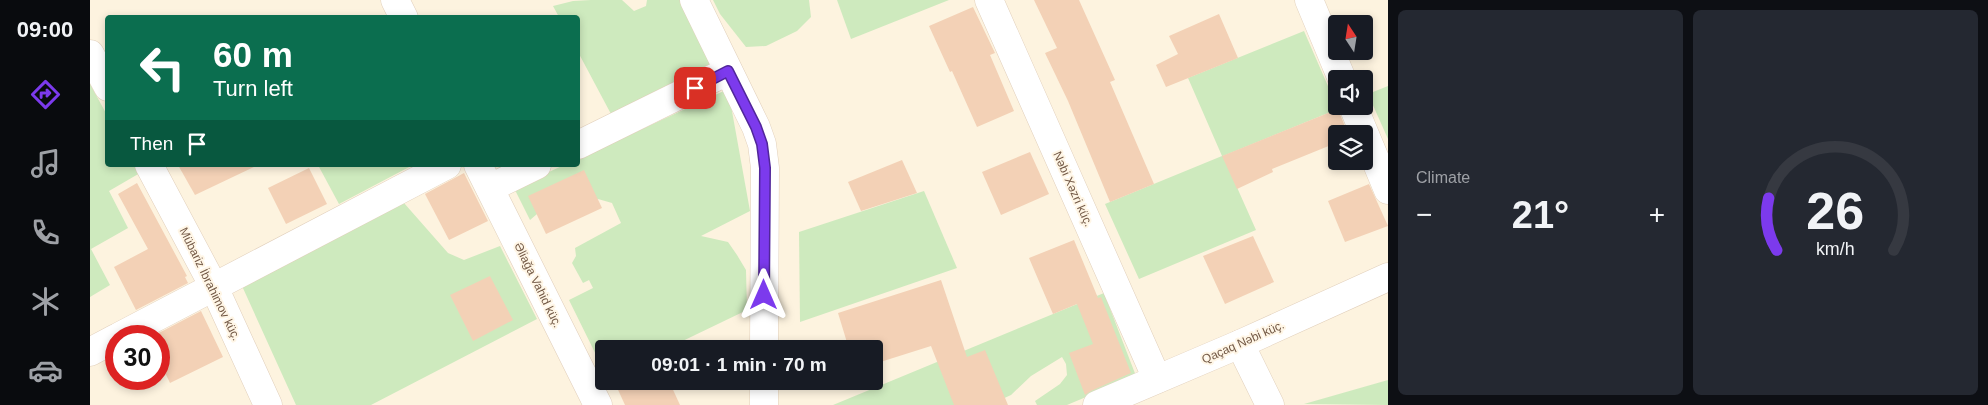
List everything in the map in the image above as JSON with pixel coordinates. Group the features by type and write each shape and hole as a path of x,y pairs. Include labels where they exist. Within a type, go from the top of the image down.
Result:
{"street":[{"path":"395,0 402,15"},
{"path":"694,0 756,127 765,168 764,340"},
{"name":"Nəbi Xəzri küç.","path":"989,0 1157,378"},
{"path":"1308,0 1338,70"},
{"path":"90,54 105,82"},
{"path":"580,144 728,71"},
{"path":"1357,115 1388,190"},
{"name":"Mübariz İbrahimov küç.","path":"150,167 214,287 268,405"},
{"path":"141,325 443,167"},
{"path":"484,177 529,167"},
{"name":"Əliağa Vahid küç.","path":"484,177 598,405"},
{"name":"Qaçaq Nəbi küç.","path":"1097,405 1240,344 1388,277"},
{"path":"90,352 105,344"},
{"path":"1240,344 1270,405"},
{"path":"764,390 764,405"}],"green space":[{"path":"622,0 634,11 646,6 647,0 680,0 714,62 611,114 580,56 580,15 558,15 553,6 573,1"},
{"path":"713,0 809,0 811,17 797,31 766,46 746,47 720,14"},
{"path":"837,0 949,0 851,39"},
{"path":"1304,31 1328,86 1328,113 1223,156 1256,230 1139,279 1105,204 1222,156 1188,78"},
{"path":"90,84 105,111 105,167 137,167 140,173 109,191 128,228 91,249 110,285 90,297"},
{"path":"1388,86 1388,139 1373,105 1373,92"},
{"path":"728,89 750,211 701,236 728,242 737,255 746,270 747,310 685,340 595,340 595,353 569,300 593,288 589,280 583,283 572,263 576,256 575,248 621,223 612,203 598,199 537,214 530,220 514,188 560,167 580,167 580,158"},
{"path":"319,167 409,167 339,204"},
{"path":"924,191 957,268 800,322 799,232"},
{"path":"404,203 448,253 464,260 500,246 537,319 371,405 296,405 242,286"},
{"path":"1104,293 1136,376 1067,405 1037,405 1035,401 1060,384 1067,375 1066,364 1062,357 1031,376 1011,395 989,405 833,405 869,390 883,390 883,384"},
{"path":"1388,380 1388,405 1304,404"}],"building":[{"path":"1034,0 1079,0 1115,80 1110,82 1154,184 1110,202 1068,101 1045,53 1057,48"},
{"path":"973,7 995,53 990,55 1014,111 977,127 929,26"},
{"path":"1219,14 1238,58 1166,87 1156,65 1178,54 1169,36"},
{"path":"1328,113 1328,115 1340,115 1344,125 1328,125 1328,146 1272,169 1273,172 1237,189 1222,156"},
{"path":"1030,152 1049,194 1001,215 982,172"},
{"path":"902,160 917,193 861,211 848,182"},
{"path":"179,167 254,167 195,195"},
{"path":"309,168 327,204 286,224 268,188"},
{"path":"584,170 602,208 546,234 528,196"},
{"path":"464,173 488,221 449,240 425,194"},
{"path":"137,183 187,276 185,277 188,283 136,310 114,267 148,249 118,194"},
{"path":"1369,184 1388,226 1345,242 1328,201"},
{"path":"1253,236 1274,282 1225,304 1203,256"},
{"path":"1074,240 1098,298 1101,297 1131,373 1085,395 1069,353 1093,344 1077,304 1053,314 1029,258"},
{"path":"490,276 513,320 473,341 450,295"},
{"path":"941,280 967,357 985,350 1008,405 954,405 931,346 883,361 883,340 846,340 838,313"},
{"path":"201,311 223,357 170,383 170,327"},
{"path":"618,390 673,390 680,405 625,405"}],"route":[{"path":"695,88 728,71 756,127 762,144 765,168 764,295"}]}
